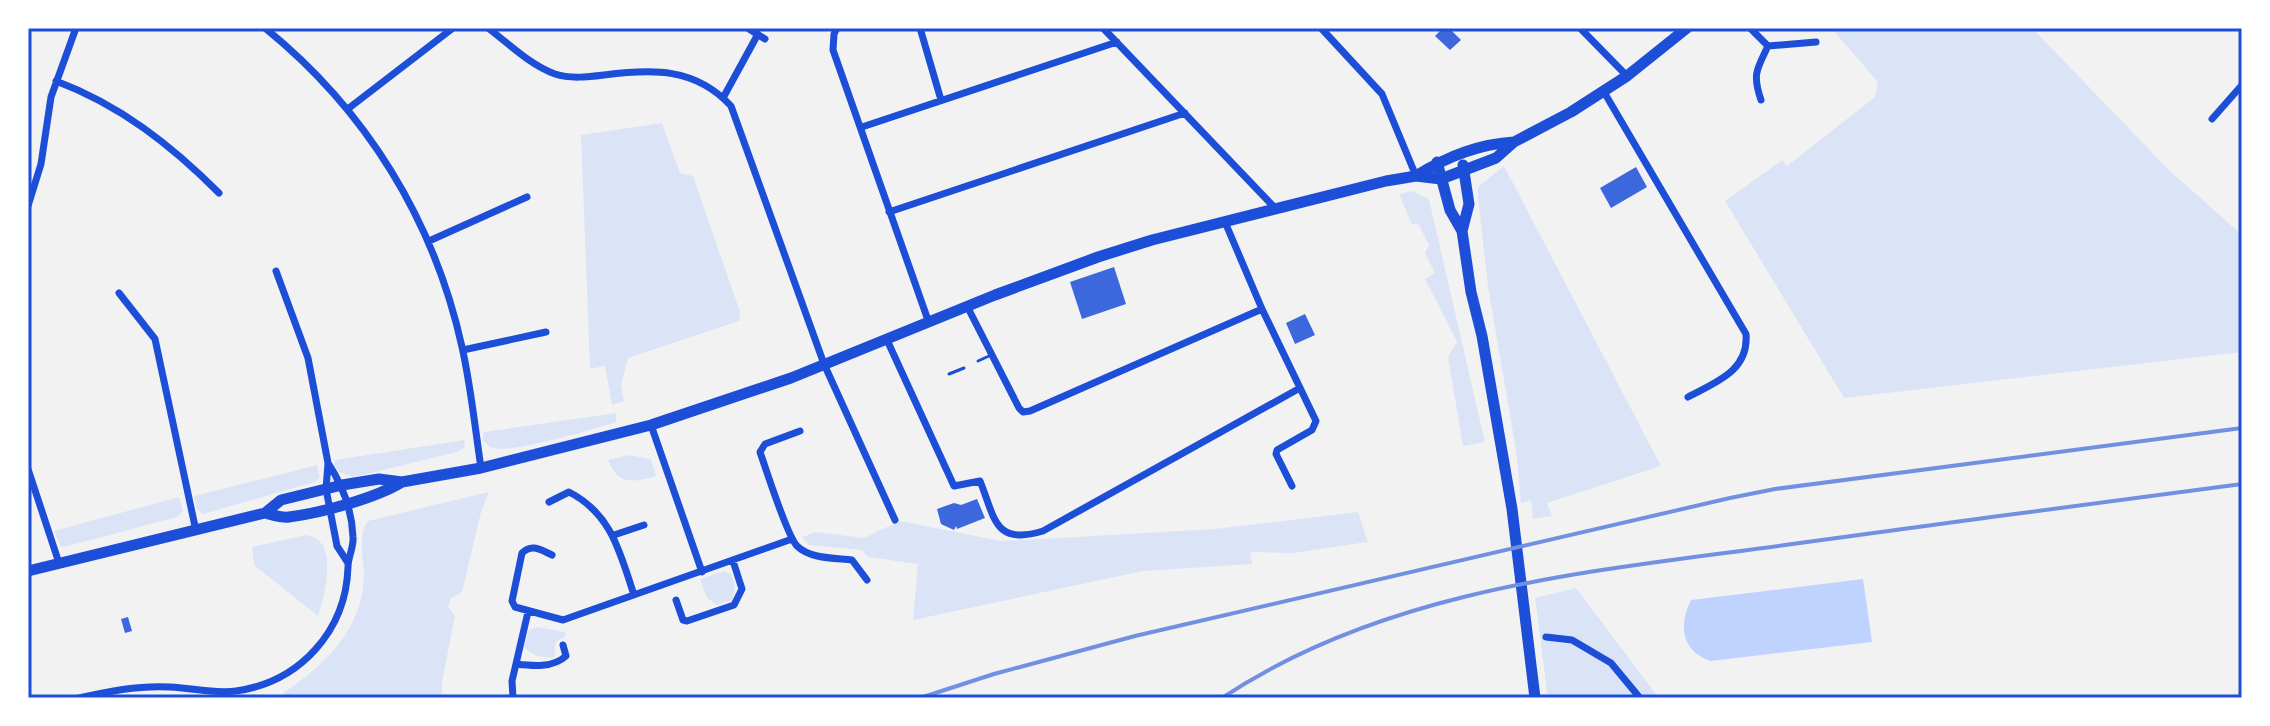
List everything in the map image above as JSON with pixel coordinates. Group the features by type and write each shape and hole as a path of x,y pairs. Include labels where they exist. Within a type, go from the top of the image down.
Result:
{"main road":[{"path":"28,571 265,513 281,500 342,485 379,479 402,482 481,468 651,425 767,387 1098,257 1344,190 1416,176 1441,179 1496,158 1514,142 1604,92 1687,28"},
{"path":"1416,176 1437,162 1490,143 1514,142"},
{"path":"1460,154 1469,204 1462,231"},
{"path":"1437,162 1450,210 1462,231 1512,509 1535,698"},
{"path":"265,513 286,517 382,494 402,482"}],"street":[{"path":"28,206 41,164 48,108 76,28"},
{"path":"265,28 300,58 349,108 395,176 429,241 448,292 463,350 481,468"},
{"path":"349,108 453,28"},
{"path":"488,28 555,74 584,77 657,70 686,77 723,98 735,115 824,364 895,520"},
{"path":"837,28 833,50 929,323"},
{"path":"920,28 941,100"},
{"path":"1103,28 1276,209"},
{"path":"1321,28 1382,94 1416,176"},
{"path":"1580,28 1627,76"},
{"path":"1750,28 1768,46 1816,42"},
{"path":"723,98 761,36 749,29"},
{"path":"862,127 1117,42"},
{"path":"1761,100 1755,73 1768,46"},
{"path":"56,81 133,119 168,145 219,193"},
{"path":"2212,119 2242,85"},
{"path":"1604,92 1746,334 1747,344 1739,364 1724,378 1688,397"},
{"path":"889,212 1185,113"},
{"path":"429,241 527,197"},
{"path":"1225,222 1262,309 1316,421 1312,430 1277,450 1276,454 1292,486"},
{"path":"276,271 308,358 328,463 326,489 337,546 348,563"},
{"path":"119,293 155,339 196,531"},
{"path":"967,306 1023,412 1262,309"},
{"path":"463,350 546,332"},
{"path":"887,340 954,486 980,481 1005,534 1038,533 1300,388"},
{"path":"651,425 702,572"},
{"path":"800,431 765,444 760,452 792,539 805,551 819,556 852,560 867,580"},
{"path":"79,698 125,689 167,686 232,692 283,677 309,658 337,620 347,590 348,563 354,540 342,485 328,463"},
{"path":"28,469 59,563"},
{"path":"549,502 563,493 574,494 599,516 614,535 634,595"},
{"path":"614,535 644,525"},
{"path":"552,555 534,547 528,547 522,553 512,601 515,607 528,612 563,620 792,539"},
{"path":"676,600 683,620 687,621 734,605 742,589 733,561"},
{"path":"513,698 512,681 528,612"},
{"path":"1546,637 1572,640 1611,663 1640,698"},
{"path":"516,664 557,663 566,656 563,645"}],"lane":[{"path":"978,361 991,355"},
{"path":"949,374 964,368"}],"shaded area":[{"path":"1831,28 2032,28 2168,169 2242,235 2242,352 1844,398 1725,201 1782,160 1787,166 1875,97 1878,82"},
{"path":"662,123 680,173 693,176 740,312 739,321 628,358 621,385 624,401 612,405 605,366 590,369 581,135"},
{"path":"1504,166 1661,466 1547,503 1552,516 1533,519 1531,500 1521,503 1516,450 1488,287 1478,197 1478,187"},
{"path":"1412,191 1429,199 1485,442 1463,446 1448,357 1457,342 1425,279 1435,273 1425,253 1429,245 1418,223 1412,225 1399,194"},
{"path":"616,413 616,422 533,444 502,449 491,447 483,440 484,432"},
{"path":"465,440 464,448 457,452 354,477 339,472 334,466 335,460"},
{"path":"629,455 651,459 656,476 634,481 621,478 608,460"},
{"path":"317,465 320,477 315,482 203,514 197,509 194,496"},
{"path":"489,492 481,512 462,592 451,598 448,607 455,616 442,682 442,698 287,698 283,693 326,658 349,629 357,612 364,575 363,533 368,521"},
{"path":"179,497 183,511 177,517 64,547 54,531"},
{"path":"1358,512 1368,542 1292,553 1250,552 1252,564 1143,571 913,620 918,564 868,557 862,550 809,545 802,537 816,532 864,538 900,521 1001,541 1214,529"},
{"path":"306,535 317,539 327,557 326,582 318,616 254,565 252,547"},
{"path":"724,571 731,574 735,585 733,599 717,605 707,598 700,579"},
{"path":"1576,588 1659,698 1548,698 1535,598"},
{"path":"537,627 565,632 566,636 556,642 554,658 536,656 524,648 528,631"}],"water":[{"path":"1863,579 1872,642 1711,661 1694,651 1685,637 1685,619 1691,600"}],"building":[{"path":"1443,28 1449,28 1461,40 1450,50 1435,36"},
{"path":"1636,167 1647,187 1611,208 1600,188"},
{"path":"1114,267 1126,304 1082,319 1070,282"},
{"path":"1305,314 1315,335 1295,344 1286,323"},
{"path":"977,499 985,518 957,529 956,526 954,530 941,524 937,509"},
{"path":"128,617 132,631 125,633 121,619"}],"railway":[{"path":"920,698 994,674 1135,636 1730,498 1775,489 2242,428"},
{"path":"1222,698 1286,661 1353,631 1422,608 1494,590 1640,564 2242,484"}]}
